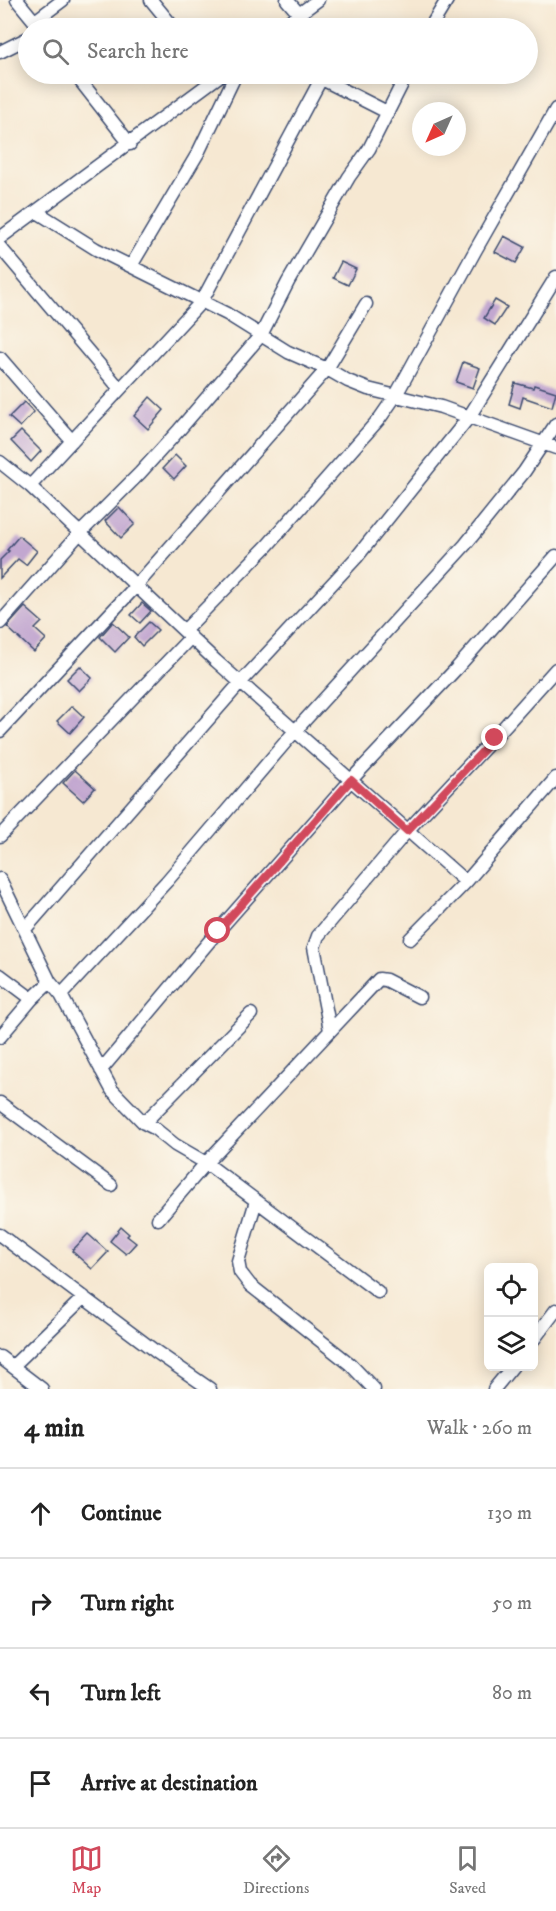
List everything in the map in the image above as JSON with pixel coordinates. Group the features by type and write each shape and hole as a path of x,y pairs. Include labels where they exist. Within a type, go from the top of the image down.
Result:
{"street":[{"path":"17,0 32,18"},
{"path":"45,18 63,0"},
{"path":"151,0 166,18"},
{"path":"287,0 299,14"},
{"path":"294,18 318,0"},
{"path":"436,18 447,0"},
{"path":"0,52 18,43"},
{"path":"83,84 130,144"},
{"path":"0,238 130,144 204,84"},
{"path":"131,266 198,153 231,84"},
{"path":"30,486 202,301 313,84"},
{"path":"333,84 387,112"},
{"path":"0,623 79,534 140,473 261,335 288,282 349,177 369,149 402,84"},
{"path":"0,836 267,546 360,442 396,395 475,250 556,109"},
{"path":"37,212 96,249 227,314 305,361 327,369 348,381 469,417 556,448"},
{"path":"0,247 120,389"},
{"path":"25,929 241,682 356,558 469,417 556,277"},
{"path":"0,731 136,586 327,369 366,304"},
{"path":"0,358 72,441"},
{"path":"61,995 167,881 295,731 465,545 498,506 556,424"},
{"path":"0,462 30,486 187,634 466,882"},
{"path":"101,1070 218,931 351,780 456,669 556,556"},
{"path":"330,1030 314,947 318,936 407,831 495,738 556,669"},
{"path":"410,939 466,882 556,778"},
{"path":"0,879 50,982 61,995 112,1090 144,1123 206,1163 378,1292"},
{"path":"0,975 32,999"},
{"path":"158,1220 206,1163 379,979 386,980 419,997"},
{"path":"0,1037 32,999 50,982"},
{"path":"144,1123 251,1014"},
{"path":"0,1102 111,1185"},
{"path":"256,1201 238,1261 240,1272 250,1285 350,1364 374,1389"},
{"path":"0,1235 155,1351 210,1389"},
{"path":"13,1366 84,1297"},
{"path":"538,1336 551,1325 556,1310"},
{"path":"0,1357 42,1389"},
{"path":"494,1389 509,1371"}],"building":[{"path":"504,236 525,247 516,263 495,252"},
{"path":"341,262 356,269 348,285 333,278"},
{"path":"495,300 507,307 495,325 484,318"},
{"path":"463,362 480,368 473,388 456,382"},
{"path":"515,383 533,388 534,385 556,392 552,407 523,397 520,408 509,404"},
{"path":"150,397 164,410 148,429 134,416"},
{"path":"24,402 34,412 20,427 9,417"},
{"path":"21,431 41,451 31,462 11,441"},
{"path":"175,455 186,466 174,479 163,468"},
{"path":"119,507 135,524 121,538 105,521"},
{"path":"19,536 37,551 26,565 18,559 0,578 0,560"},
{"path":"142,603 151,611 140,623 131,615"},
{"path":"25,607 42,622 35,629 46,639 34,652 7,627"},
{"path":"113,622 129,637 115,652 100,637"},
{"path":"149,622 158,630 142,646 134,637"},
{"path":"80,666 92,678 79,691 67,679"},
{"path":"72,706 84,717 70,733 57,721"},
{"path":"75,770 95,788 83,801 63,783"},
{"path":"121,1227 136,1243 126,1254 110,1241"},
{"path":"88,1234 108,1252 92,1269 72,1251"}],"route":[{"path":"218,931 351,780 407,831 495,738"}]}
